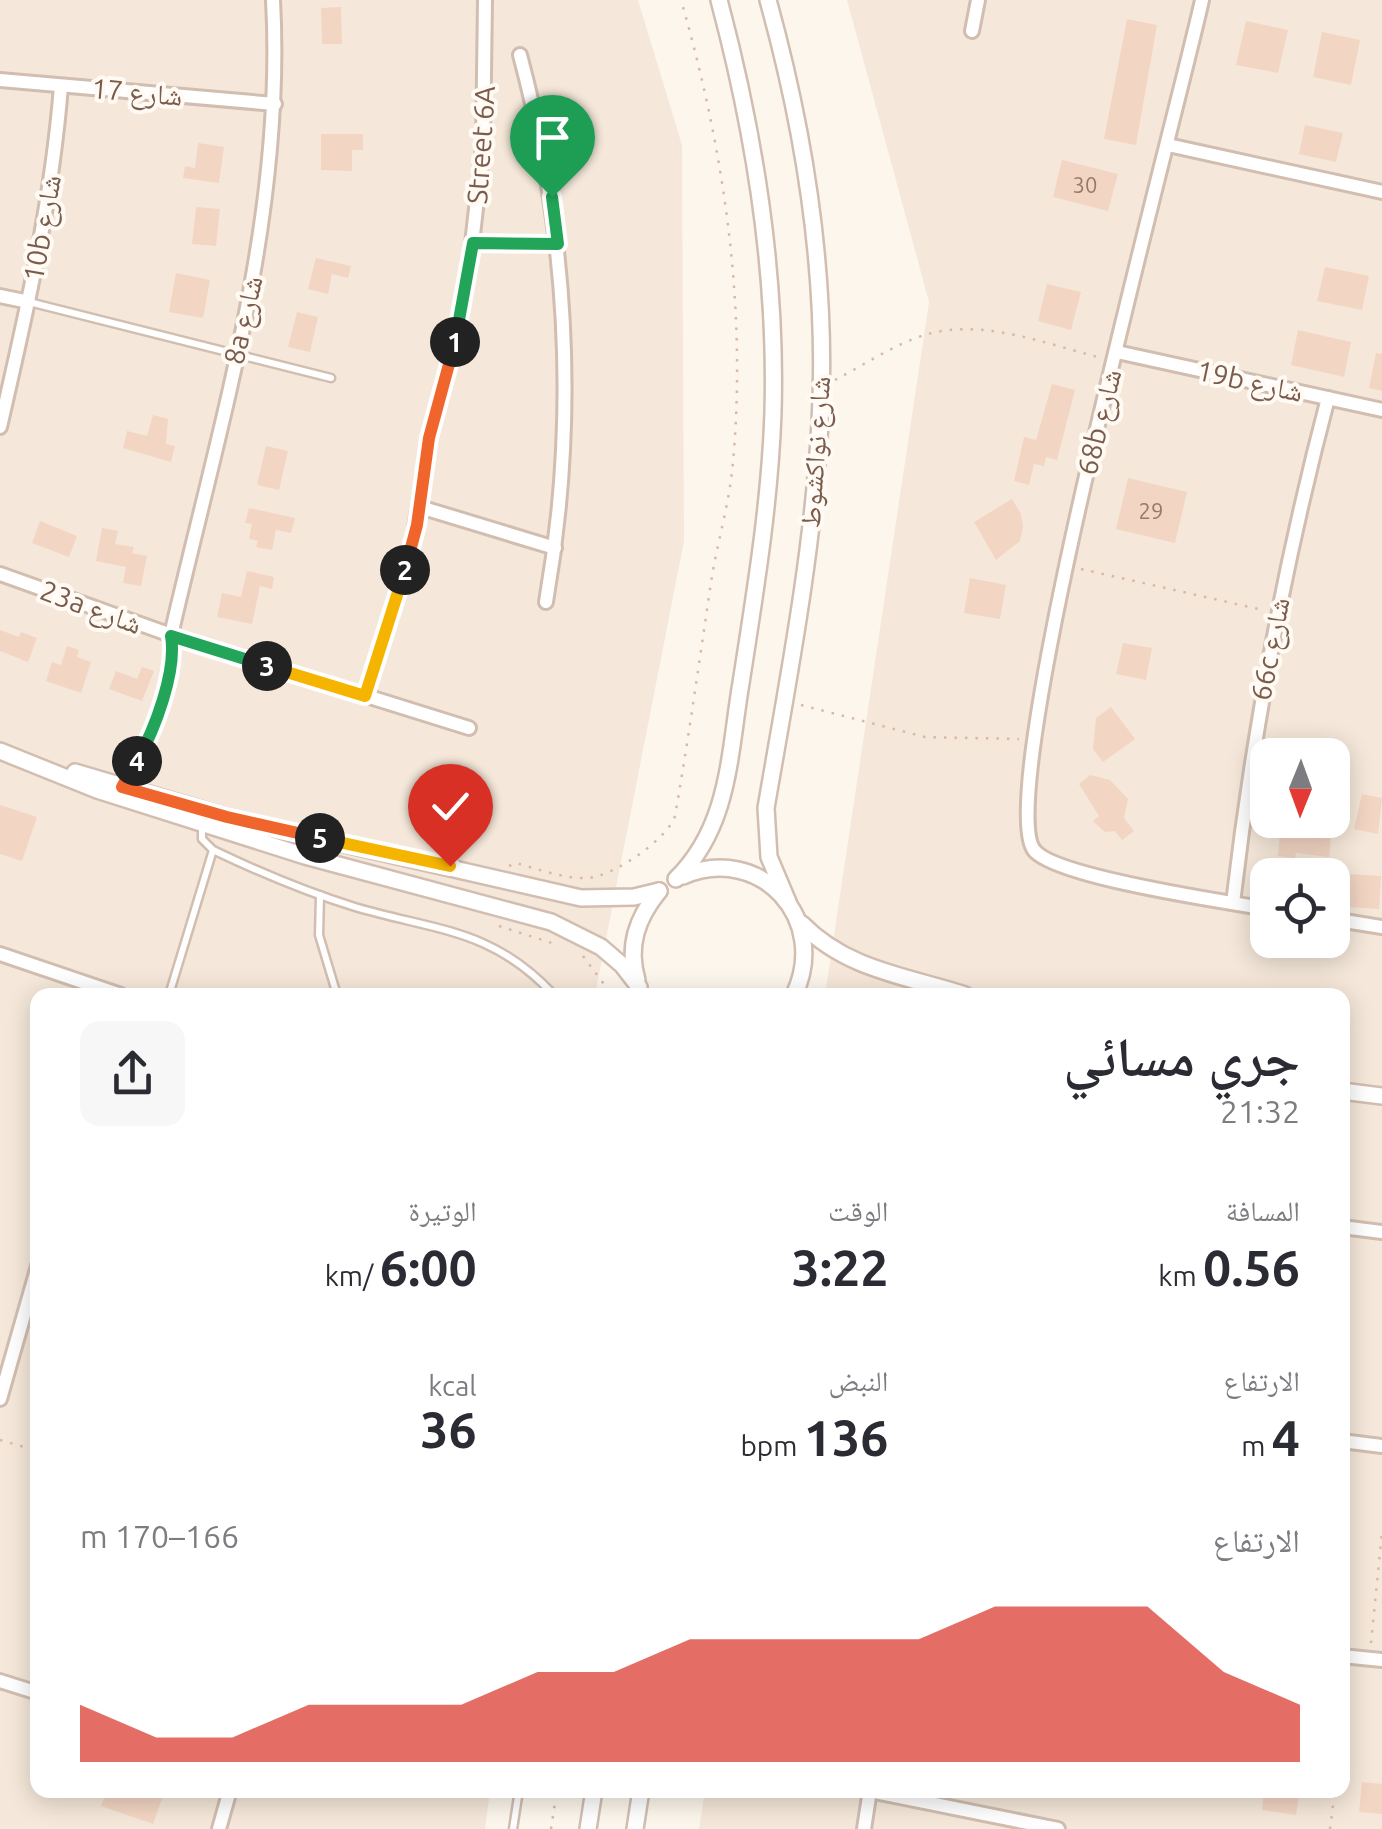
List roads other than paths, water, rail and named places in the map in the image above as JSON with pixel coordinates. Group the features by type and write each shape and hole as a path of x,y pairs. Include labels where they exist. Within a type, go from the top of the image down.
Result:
{"street":[{"name":"8a شارع","path":"171,636 249,300 266,203 274,104 273,0"},
{"name":"Street 6A","path":"365,696 408,560 429,438 456,338 473,243 483,147 484,0"},
{"name":"شارع نواكشوط","path":"676,879 706,844 722,802 767,499 772,412 772,325 766,239 754,153 718,0"},
{"name":"شارع نواكشوط","path":"768,0 803,148 815,238 821,387 814,509 766,808 766,833 776,880 788,902"},
{"path":"972,31 978,0"},
{"name":"68b شارع","path":"1202,0 1065,565 1026,824 1032,848 1041,857 1064,867 1233,903"},
{"path":"520,55 543,149 558,244 566,416 555,548 546,602"},
{"name":"شارع 17","path":"0,80 274,104"},
{"name":"10b شارع","path":"0,427 50,194 61,86"},
{"path":"1168,146 1381,188"},
{"path":"473,243 558,244"},
{"path":"0,296 29,302"},
{"name":"19b شارع","path":"1116,356 1382,410"},
{"name":"66c شارع","path":"1233,903 1250,766 1276,613 1328,398"},
{"path":"420,507 555,548"},
{"name":"23a شارع","path":"0,574 171,636 469,728"},
{"path":"0,751 97,790 202,824 578,932 622,965 640,988"},
{"path":"32,763 227,817 504,880 594,898 634,897 659,891"},
{"path":"641,988 634,967 635,936 646,907 676,879 695,871 736,869 765,881 788,902 798,919 805,960 796,988"},
{"path":"1233,903 1250,906"},
{"path":"798,919 838,954 863,966 940,988"},
{"path":"1350,922 1382,926"},
{"path":"0,954 99,988"},
{"path":"1350,1092 1382,1096"},
{"path":"1350,1228 1382,1232"},
{"path":"0,1399 30,1294"},
{"path":"1350,1443 1382,1446"},
{"path":"1350,1657 1376,1660"},
{"path":"0,1681 30,1691"},
{"path":"219,1829 228,1798"},
{"path":"588,1829 593,1798"},
{"path":"635,1829 639,1798"},
{"path":"864,1829 869,1798"},
{"path":"909,1798 1058,1829"}],"lane":[{"path":"29,302 331,378"},
{"path":"202,824 202,840 213,850 320,895 480,940 513,958 546,988"},
{"path":"171,988 213,850"},
{"path":"320,895 319,935 335,988"},
{"path":"513,1829 518,1798"}]}
